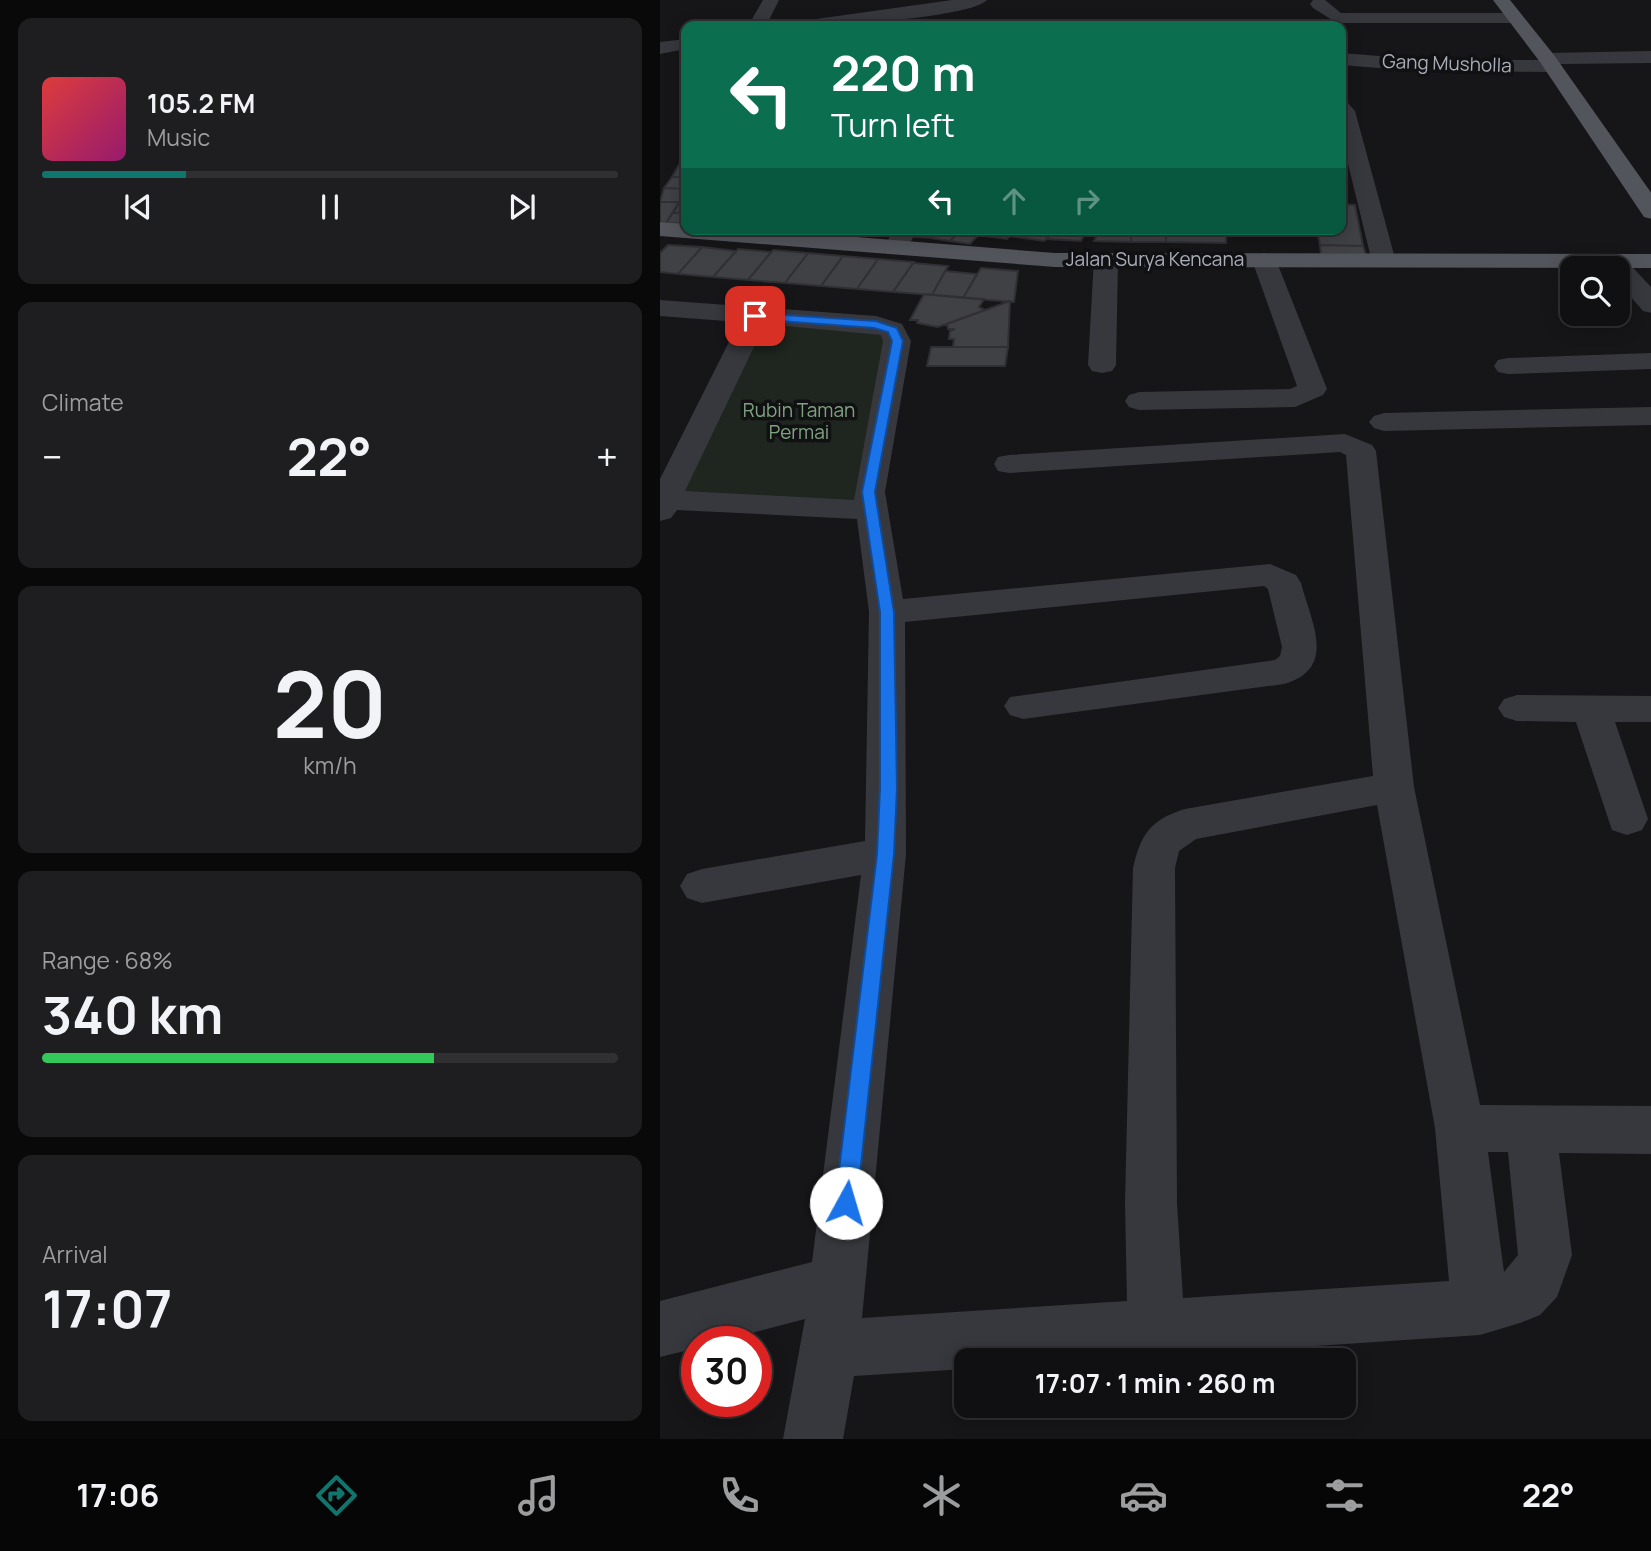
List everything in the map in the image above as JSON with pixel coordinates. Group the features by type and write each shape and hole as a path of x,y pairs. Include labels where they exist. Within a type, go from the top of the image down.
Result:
{"main road":[{"path":"1501,0 1550,62 1651,212"},
{"name":"Jalan Surya Kencana","path":"660,229 681,230"},
{"name":"Jalan Surya Kencana","path":"804,235 900,239 1055,260 1560,262"},
{"name":"Jalan Surya Kencana","path":"1630,262 1651,261"}],"street":[{"path":"760,21 771,0"},
{"path":"846,21 922,12 979,0"},
{"path":"1319,4 1337,18 1514,18"},
{"path":"660,48 681,45"},
{"name":"Gang Musholla","path":"1347,59 1417,65 1651,57"},
{"path":"1346,116 1354,156 1366,183 1384,262"},
{"path":"1102,365 1106,259"},
{"path":"1139,401 1295,398 1313,389 1264,260"},
{"path":"1630,281 1651,305"},
{"path":"660,308 876,324 893,330 897,341 869,492 887,612 888,788 885,854 830,1349 813,1439"},
{"path":"755,316 663,506 871,510"},
{"path":"1508,366 1651,361"},
{"path":"1384,422 1651,416"},
{"path":"1009,464 1345,443 1361,451 1394,787 1460,1128 1480,1307"},
{"path":"887,612 1270,575 1284,583 1300,647 1297,662 1284,671 1023,706"},
{"path":"1517,708 1651,709"},
{"path":"1591,708 1627,819"},
{"path":"1156,1326 1151,1119 1154,868 1160,843 1185,825 1394,787"},
{"path":"701,886 885,854"},
{"path":"1460,1128 1651,1130"},
{"path":"830,1349 1480,1307 1520,1295 1537,1277 1545,1255 1531,1129"},
{"path":"660,1329 837,1283"}],"green space":[{"name":"Rubin Taman Permai","path":"755,316 893,330 870,510 665,500"}],"building":[{"path":"681,161 681,177 672,177"},
{"path":"672,177 681,177 681,189 664,188"},
{"path":"664,188 681,189 679,202 660,202"},
{"path":"681,200 681,212 673,213"},
{"path":"660,202 679,202 666,223 660,222"},
{"path":"1346,204 1355,205 1363,246 1320,245 1318,235 1346,235"},
{"path":"681,212 681,224 666,223 673,213"},
{"path":"835,235 860,235 859,237"},
{"path":"906,235 934,235 931,238"},
{"path":"934,235 956,235 950,241 931,238"},
{"path":"956,235 978,235 970,244 950,241"},
{"path":"978,235 1011,235 1007,239"},
{"path":"1011,235 1050,235 1044,241"},
{"path":"1051,235 1084,235 1081,241 1047,239"},
{"path":"1097,235 1131,235 1131,242 1094,241"},
{"path":"1131,235 1166,235 1166,242 1131,242"},
{"path":"1166,235 1226,235 1226,243 1166,242"},
{"path":"668,245 702,247 678,274 660,272 660,253"},
{"path":"1320,245 1363,246 1366,255 1321,254"},
{"path":"702,247 736,251 713,277 678,274"},
{"path":"738,249 771,252 748,280 713,277"},
{"path":"773,250 808,253 785,283 748,280"},
{"path":"808,253 843,256 821,286 785,283"},
{"path":"843,256 878,259 857,289 821,286"},
{"path":"878,259 914,262 893,292 857,289"},
{"path":"913,263 948,266 932,295 893,292"},
{"path":"981,268 1018,271 1014,302 963,298"},
{"path":"945,271 977,274 963,298 932,295"},
{"path":"924,294 984,299 979,307 985,310 938,327 917,323 918,320 910,320"},
{"path":"1010,301 1008,347 953,347 954,339 949,339 950,331 955,329 948,329 947,324"},
{"path":"931,347 1008,347 1005,366 927,366"}],"route":[{"path":"755,316 876,324 893,330 897,341 869,492 887,612 888,788 885,854 846,1203"}]}
